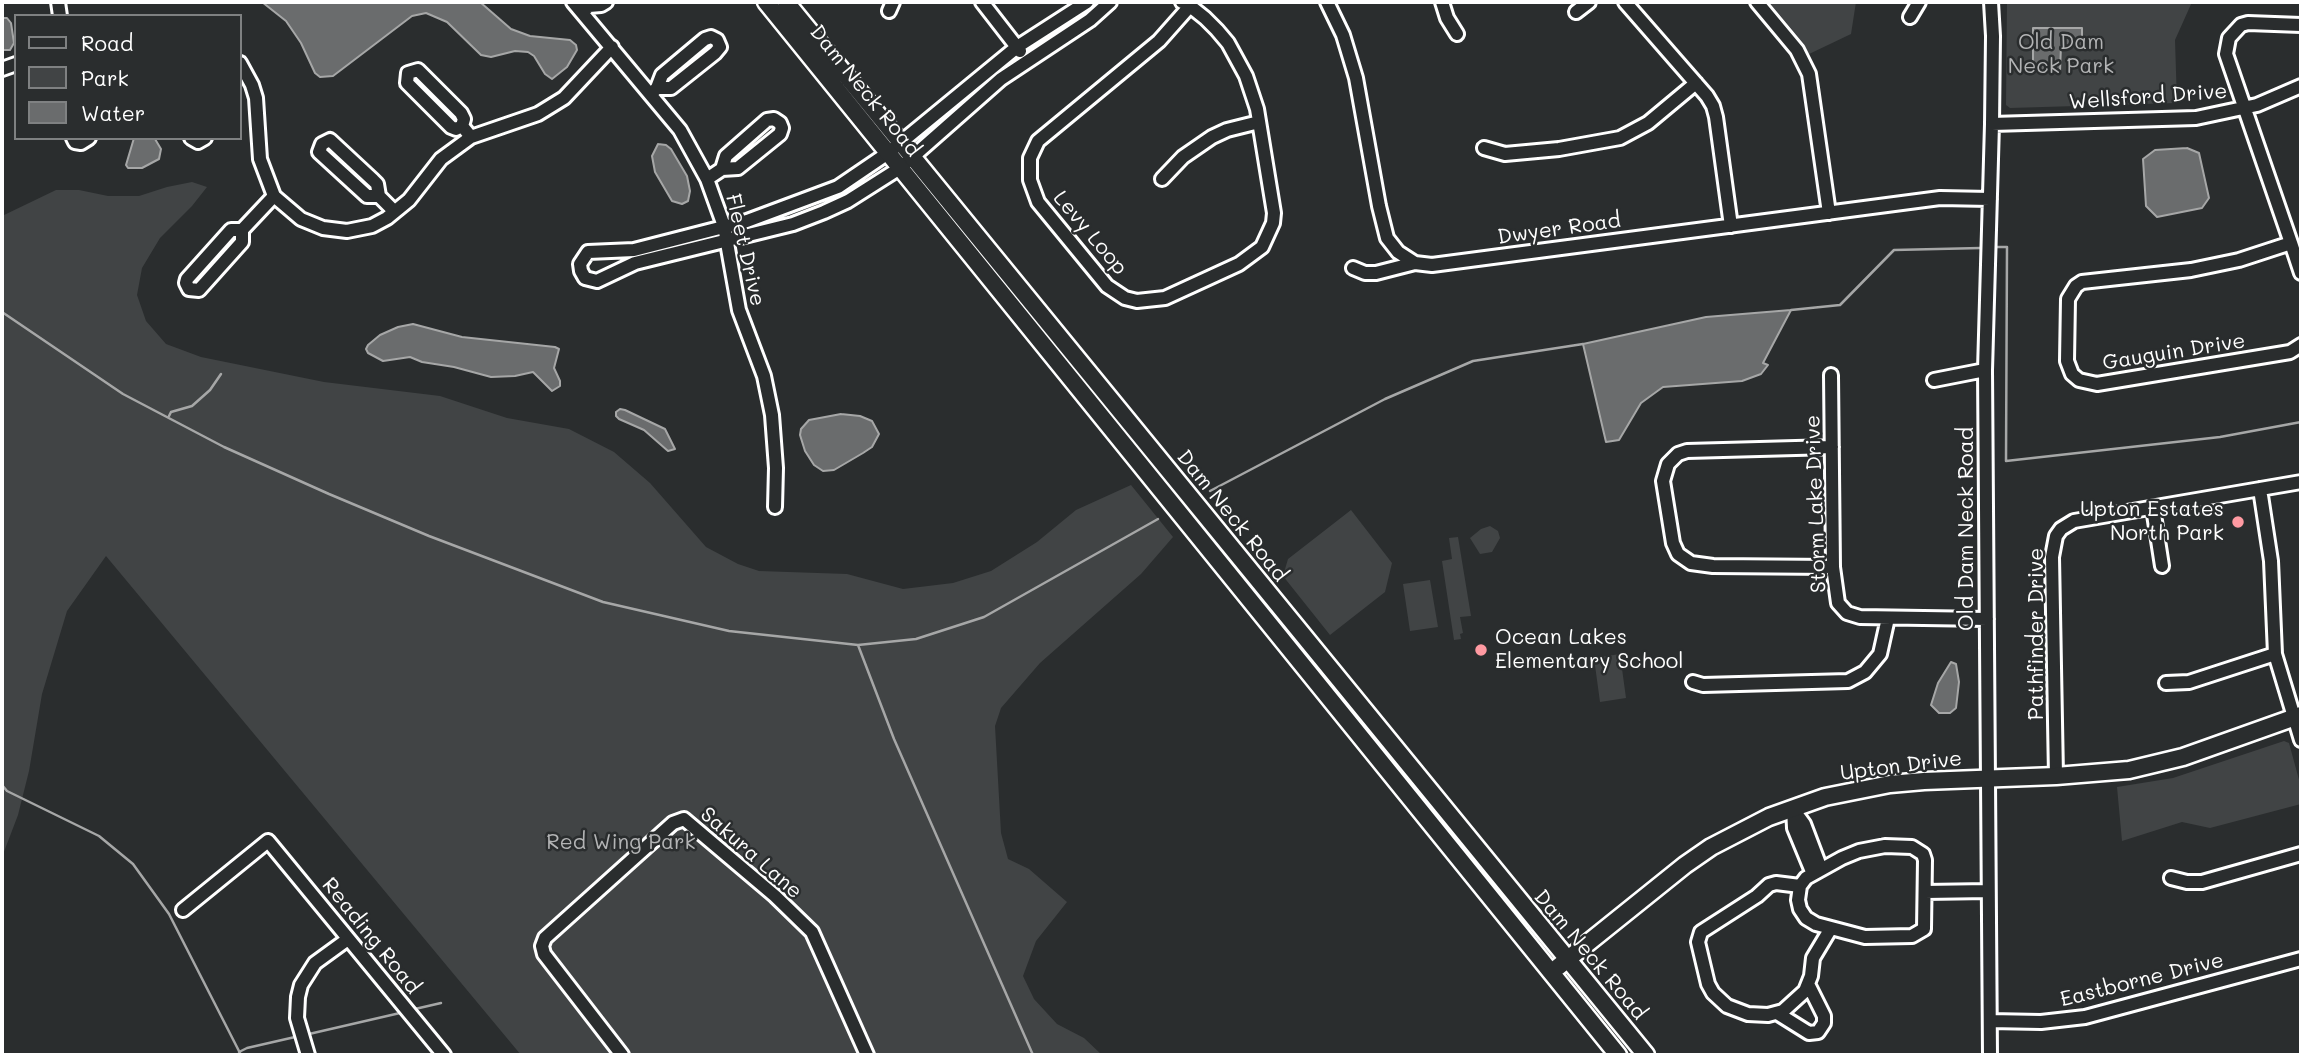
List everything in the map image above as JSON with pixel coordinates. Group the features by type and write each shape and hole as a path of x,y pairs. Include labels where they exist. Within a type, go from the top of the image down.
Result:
{"main road":[{"name":"Dam Neck Road","path":"766,2 888,153 907,162 1646,1055"},
{"name":"Dam Neck Road","path":"786,2 901,142 907,162 1340,712 1618,1055"},
{"path":"1340,712 1355,701"},
{"name":"Upton Drive","path":"1550,973 1711,847 1769,817 1825,797 1890,784 2101,773 2156,765 2298,716"}],"street":[{"name":"Fleet Drive","path":"573,2 587,7 612,47 654,91 688,143 707,179 724,226 738,310 764,376 772,415 776,468 775,507"},
{"path":"587,7 606,2"},
{"path":"982,2 1027,60"},
{"path":"1087,2 1017,47 888,153 838,187 776,211 631,251 587,252 580,264 581,271 585,278 597,281 635,263 793,224 824,212 907,162 1001,79 1090,20 1110,2"},
{"path":"1327,2 1343,36 1356,78 1387,238 1398,252 1415,263"},
{"path":"1442,2 1447,18 1457,34"},
{"path":"1576,12 1589,2"},
{"path":"1625,2 1707,96 1716,117 1731,226"},
{"path":"1757,2 1797,50 1809,74 1829,213"},
{"path":"1910,17 1919,2"},
{"name":"Old Dam Neck Road","path":"1990,1055 1986,370 1992,124 1991,2"},
{"name":"Levy Loop","path":"1186,4 1217,30 1238,58 1253,94 1274,213 1268,238 1247,260 1165,298 1147,302 1136,301 1107,286 1038,202 1033,192 1030,158 1038,141 1159,41 1186,4"},
{"path":"2301,25 2248,23 2234,30 2227,46 2243,109 2301,273"},
{"path":"711,37 717,40 720,47 716,53 671,88 654,91 662,75 705,39 711,37"},
{"path":"242,67 256,98 260,159 274,196 302,219 334,230 347,231 372,226 409,200 441,159 471,137 548,109 571,92 612,47"},
{"path":"418,70 461,113 464,118 462,126 456,129 451,127 407,83 408,73 418,70"},
{"path":"1484,148 1505,154 1620,138 1648,123 1696,83"},
{"name":"Wellsford Drive","path":"1992,124 2196,118 2243,109 2301,86"},
{"path":"707,179 722,169 738,168 780,134 780,123 774,119 767,120 726,156 722,169"},
{"path":"1162,179 1183,157 1212,137 1235,127 1259,122"},
{"path":"462,126 471,137"},
{"path":"379,196 367,196 319,152 321,145 330,139 377,184 379,196 394,211"},
{"path":"242,230 231,230 187,279 189,289 199,290 242,243 242,230 274,196"},
{"name":"Dwyer Road","path":"1353,268 1366,273 1376,273 1415,263 1432,265 1940,198 1990,199"},
{"name":"Gauguin Drive","path":"2291,243 2239,260 2191,270 2082,282 2068,299 2067,361 2079,380 2097,384 2290,352 2301,345"},
{"path":"1934,380 1986,370"},
{"name":"Storm Lake Drive","path":"1831,375 1833,567 1835,597 1841,607 1847,613 1860,617 1987,619"},
{"path":"1832,447 1687,451 1672,458 1663,481 1673,543 1678,554 1691,563 1713,566 1833,567"},
{"name":"Pathfinder Drive","path":"2056,776 2052,557 2056,536 2067,524 2074,521 2301,482"},
{"path":"2260,489 2272,561 2275,654 2298,716 2301,740"},
{"path":"2153,508 2162,566"},
{"path":"1693,681 1703,685 1848,681 1865,672 1880,654 1888,618"},
{"path":"2166,683 2189,682 2275,654"},
{"path":"1793,808 1804,824 1817,871"},
{"name":"Sakura Lane","path":"622,1055 544,954 542,946 545,938 673,823 684,819 775,896 812,932 867,1055"},
{"name":"Reading Road","path":"183,910 268,841 444,1055"},
{"path":"1873,847 1912,847 1920,851 1925,860 1925,926 1912,936 1865,937 1811,922 1802,914 1798,900 1800,886 1817,871 1842,858 1873,847"},
{"path":"2171,878 2202,882 2301,854"},
{"path":"1800,886 1776,883 1769,885 1757,896 1706,928 1698,938 1708,984 1719,1000 1748,1014 1768,1015 1792,1005 1808,984 1813,958 1831,928"},
{"path":"1925,892 1988,891"},
{"path":"308,1055 297,1018 301,985 315,963 348,939"},
{"name":"Eastborne Drive","path":"1990,1021 2041,1022 2085,1017 2301,958"},
{"path":"1777,1013 1809,1033 1818,1032 1824,1023 1824,1016 1808,984"}],"green space":[{"path":"1769,2 1856,2 1851,34 1807,55 1804,44"},
{"name":"Old Dam Neck Park","path":"2007,2 2192,2 2175,40 2177,103 2010,108 2006,105"},
{"name":"Red Wing Park","path":"192,182 207,187 160,238 142,268 137,295 146,321 166,344 201,357 324,382 440,396 507,418 569,429 614,452 650,483 706,547 738,564 759,571 847,574 903,589 953,583 991,571 1037,542 1076,510 1131,485 1173,537 1141,574 1040,663 1001,708 995,726 1001,833 1008,859 1029,869 1067,902 1036,941 1023,976 1034,999 1057,1024 1084,1038 1102,1055 521,1055 106,556 67,611 42,694 29,771 18,815 2,857 2,216 56,190 79,190 108,196 139,196"},
{"path":"1351,510 1392,563 1385,592 1330,635 1283,576 1288,559"},
{"path":"1490,526 1498,531 1500,538 1492,552 1480,554 1470,538"},
{"path":"1458,537 1471,616 1460,617 1463,633 1460,634 1461,639 1454,640 1442,561 1452,559 1449,538"},
{"path":"1430,580 1438,627 1410,631 1403,584"},
{"path":"1620,654 1626,698 1600,702 1594,658"},
{"path":"2284,741 2289,743 2301,787 2301,804 2210,828 2182,822 2122,841 2117,787 2173,778"}],"water":[{"path":"262,2 480,2 511,29 530,36 570,40 577,50 567,67 552,79 528,52 515,51 491,57 481,55 447,22 426,13 412,16 333,76 320,77 315,73 301,43 286,21"},
{"path":"2,18 7,18 11,23 14,43 10,50 2,50"},
{"path":"2033,28 2082,28 2082,46 2061,46 2060,71 2033,70"},
{"path":"133,140 156,140 161,149 159,159 142,168 128,168 126,165"},
{"path":"658,144 671,149 687,176 690,191 688,201 682,204 672,201 655,172 652,156"},
{"path":"2187,148 2199,153 2209,198 2202,208 2157,217 2146,206 2143,159 2155,150"},
{"path":"1791,310 1763,363 1768,365 1761,374 1742,381 1663,387 1641,403 1619,440 1606,442 1583,344 1706,317"},
{"path":"413,324 462,337 555,347 559,349 554,368 560,386 552,391 533,372 491,377 410,357 383,361 368,353 368,345 380,335"},
{"path":"620,409 665,429 675,449 668,451 644,430 619,419 616,412"},
{"path":"841,414 860,416 872,421 879,434 872,447 863,453 834,470 823,471 814,465 805,451 801,429 809,420"},
{"path":"1951,662 1956,664 1959,682 1956,708 1950,713 1939,713 1931,705 1938,683"}],"waterway":[{"path":"1996,247 2007,247 2006,461 2220,437 2301,422"},
{"path":"1791,310 1840,305 1894,250 1981,248"},
{"path":"2,312 123,394 224,447 329,494 429,536 603,602 729,631 858,645 916,639 984,617 1158,519"},
{"path":"1210,491 1385,399 1473,361 1583,344"},
{"path":"169,416 171,412 192,406 210,390 221,374"},
{"path":"858,645 894,739 1033,1055"},
{"path":"2,785 7,791 99,836 133,864 169,914 241,1055"},
{"path":"415,1009 441,1003"},
{"path":"309,1034 400,1013"},
{"path":"239,1052 295,1037"}],"place":[{"name":"Upton Estates North Park","path":"2238,522"},
{"name":"Ocean Lakes Elementary School","path":"1481,650"}]}
